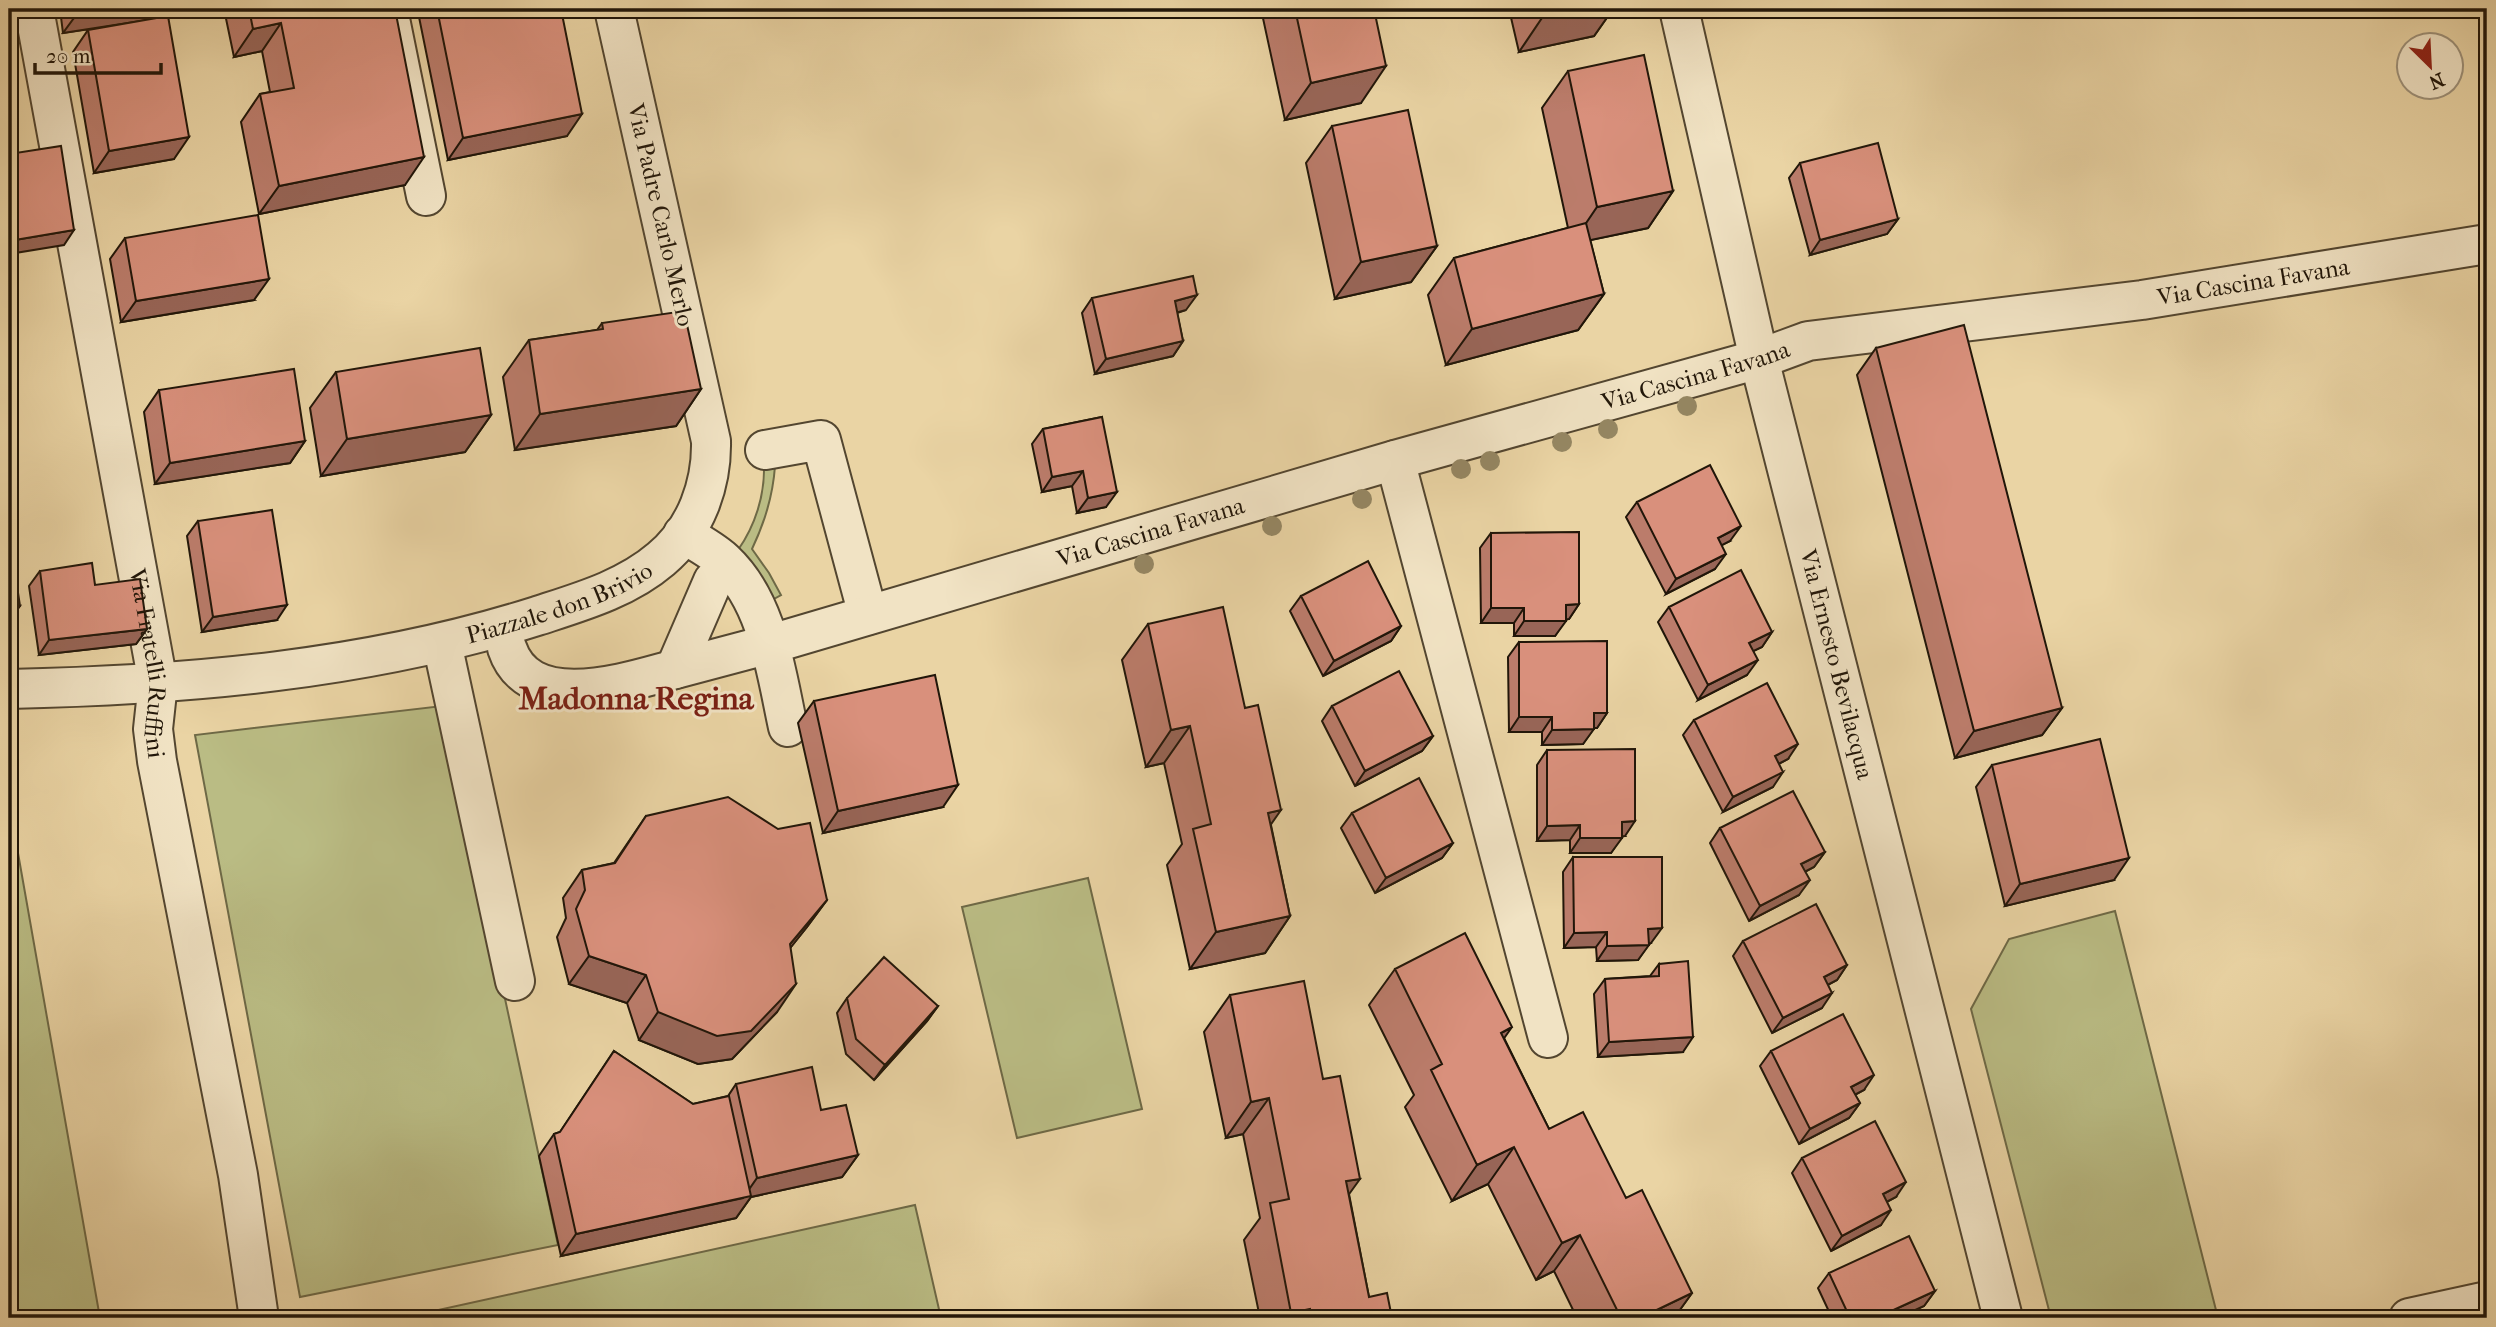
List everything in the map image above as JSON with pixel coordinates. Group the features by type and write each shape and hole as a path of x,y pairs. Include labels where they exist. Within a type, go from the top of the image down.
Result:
{"street":[{"name":"Via Fratelli Ruffini","path":"34,9 158,683 153,729 157,761 238,1175 260,1318"},
{"path":"388,9 426,196"},
{"name":"Via Padre Carlo Merlo","path":"614,9 708,421"},
{"name":"Via Ernesto Bevilacqua","path":"1679,9 1759,359 2003,1318"},
{"name":"Via Cascina Favana","path":"788,639 1069,554 1759,359 1808,341 2141,300 2487,244"},
{"name":"Piazzale don Brivio","path":"158,683 303,667 442,643 513,623 616,587 662,558 683,534 699,506 710,473 708,421"},
{"path":"765,450 821,440 868,615"},
{"path":"1395,460 1548,1038"},
{"path":"683,534 722,559 748,592 771,653 788,727"},
{"path":"675,669 713,581"},
{"path":"442,643 515,981"},
{"path":"507,648 514,667 525,676 543,685 568,689 623,683 751,649"},
{"path":"9,689 158,683"},
{"path":"2409,1318 2464,1310"}],"green space":[{"path":"764,465 775,466 774,477 768,508 752,549 781,595 772,600 738,550 758,510"},
{"path":"442,706 558,1245 300,1297 195,735"},
{"path":"9,802 100,1318 9,1318"},
{"path":"1088,878 1142,1109 1017,1138 962,907"},
{"path":"2115,911 2218,1318 2051,1318 1971,1009 2009,939"},
{"path":"915,1205 941,1318 402,1318"}],"building":[{"path":"72,9 133,9 74,18"},
{"path":"249,9 395,9 424,157 279,186 260,94 294,88 281,23 253,29"},
{"path":"437,9 561,9 582,114 463,138"},
{"path":"1295,9 1374,9 1386,66 1311,83"},
{"path":"1543,9 1575,9 1544,15"},
{"path":"168,16 189,137 109,151 88,30"},
{"path":"1644,55 1673,191 1597,207 1568,71"},
{"path":"1408,110 1437,246 1361,262 1332,126"},
{"path":"1878,143 1898,219 1820,240 1800,163"},
{"path":"61,146 74,230 9,241 9,154"},
{"path":"258,215 269,279 136,301 125,238"},
{"path":"1586,223 1604,294 1472,329 1454,258"},
{"path":"1193,276 1197,295 1175,301 1183,341 1106,359 1092,298"},
{"path":"684,311 701,389 540,414 529,340 603,329 602,323"},
{"path":"1964,325 2062,708 1974,731 1876,348"},
{"path":"480,348 491,415 347,439 336,372"},
{"path":"294,369 305,441 170,463 159,390"},
{"path":"1102,417 1117,492 1088,498 1083,471 1052,477 1043,429"},
{"path":"1710,465 1741,526 1718,538 1726,554 1676,579 1637,502"},
{"path":"272,510 287,605 213,617 198,521"},
{"path":"1579,532 1579,604 1566,605 1566,621 1524,621 1524,608 1491,608 1491,533"},
{"path":"9,533 20,606 9,608"},
{"path":"1368,561 1401,626 1334,661 1301,596"},
{"path":"92,563 95,585 140,579 147,629 49,640 40,571"},
{"path":"1741,570 1772,632 1749,643 1758,660 1708,685 1669,607"},
{"path":"1223,607 1245,708 1258,705 1281,810 1268,813 1290,916 1216,932 1193,829 1211,824 1190,726 1171,730 1148,624"},
{"path":"1607,641 1607,713 1594,713 1594,729 1552,730 1552,717 1519,717 1519,642"},
{"path":"1399,671 1433,736 1365,771 1332,706"},
{"path":"935,675 958,785 838,811 814,701"},
{"path":"1767,683 1798,744 1775,756 1783,772 1733,797 1694,720"},
{"path":"2100,739 2129,858 2020,884 1992,765"},
{"path":"1635,749 1635,821 1622,822 1622,838 1580,838 1580,825 1547,826 1547,750"},
{"path":"1419,778 1453,843 1386,878 1352,813"},
{"path":"1793,791 1825,852 1801,864 1810,880 1760,906 1720,828"},
{"path":"728,797 778,829 810,823 827,900 790,944 796,984 751,1031 717,1036 658,1012 646,975 589,956 576,909 585,890 582,870 615,863 646,816"},
{"path":"1573,857 1662,857 1662,928 1648,929 1649,945 1607,946 1607,932 1574,933"},
{"path":"1816,904 1847,965 1824,977 1832,993 1783,1018 1743,941"},
{"path":"1465,933 1512,1027 1501,1033 1549,1129 1583,1112 1626,1198 1642,1190 1692,1293 1640,1318 1621,1318 1580,1235 1562,1243 1514,1147 1477,1165 1431,1070 1442,1064 1395,969"},
{"path":"884,957 938,1006 885,1065 856,1039 847,998"},
{"path":"1688,961 1693,1037 1609,1042 1605,979 1659,976 1659,964"},
{"path":"1304,981 1323,1079 1340,1076 1360,1179 1346,1181 1369,1297 1387,1293 1392,1318 1312,1318 1310,1309 1291,1313 1270,1203 1289,1199 1269,1098 1251,1102 1230,995"},
{"path":"1843,1014 1874,1075 1851,1087 1860,1103 1810,1129 1771,1051"},
{"path":"614,1051 693,1104 729,1096 751,1196 576,1234 554,1134 560,1132"},
{"path":"812,1067 821,1110 846,1105 858,1155 757,1178 736,1084"},
{"path":"1875,1121 1906,1182 1883,1194 1891,1210 1842,1236 1802,1158"},
{"path":"1909,1236 1935,1291 1876,1318 1850,1318 1829,1273"}],"district":[{"name":"Madonna Regina","path":"636,698"}]}
